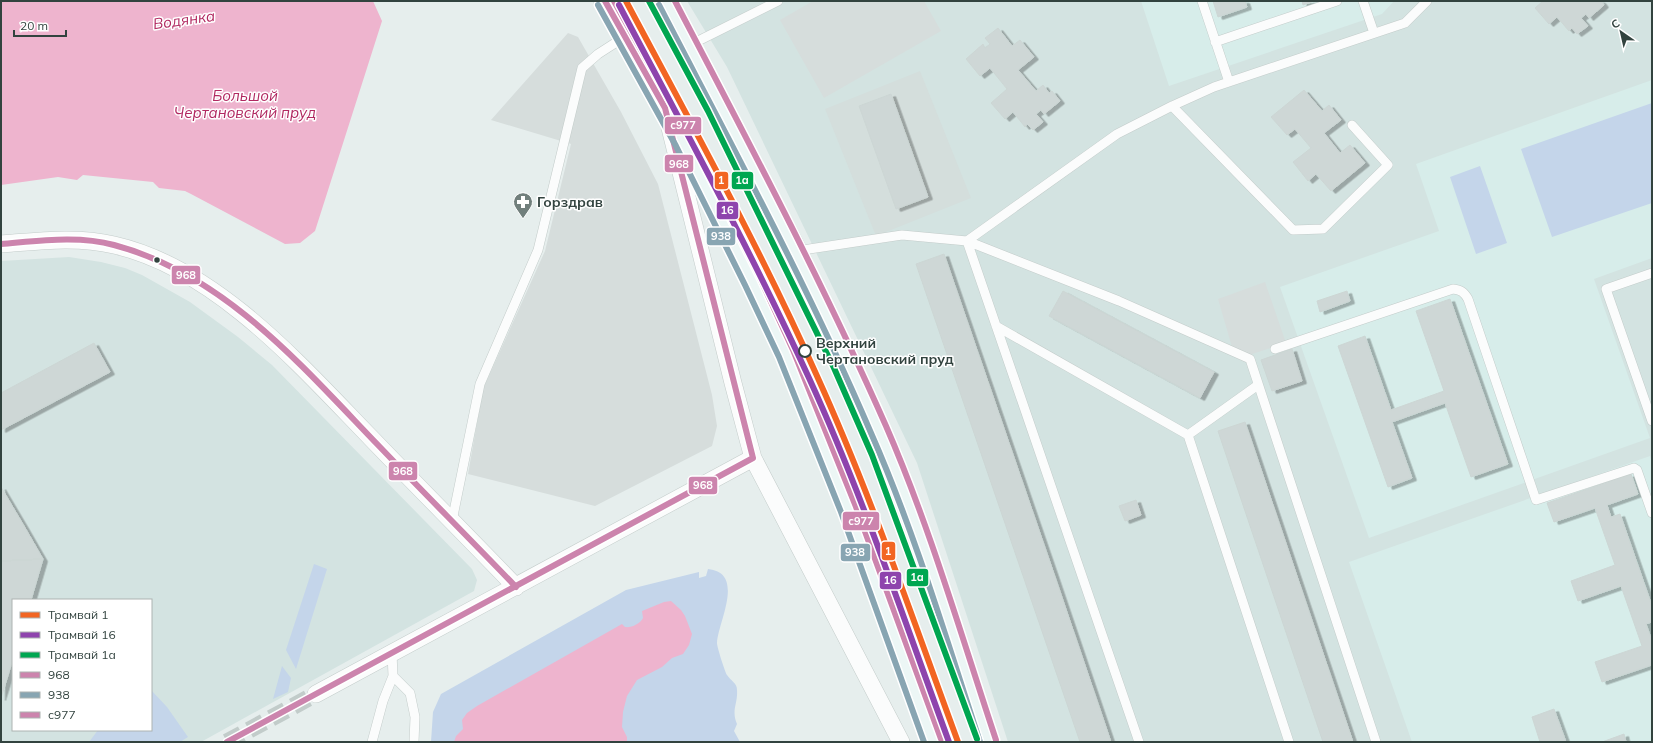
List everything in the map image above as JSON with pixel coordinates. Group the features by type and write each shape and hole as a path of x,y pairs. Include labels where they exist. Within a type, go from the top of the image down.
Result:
{"main road":[{"path":"605,1 626,36 698,169 762,301 794,372 840,488 933,742"},
{"path":"666,1 796,251 875,423 917,526 988,742"}],"street":[{"path":"665,108 734,389 753,458 901,742"},
{"path":"1,244 65,239 90,240 116,245 168,264 202,284 245,317 300,365 516,587"},
{"path":"316,694 753,458"}],"lane":[{"path":"690,45 778,1"},
{"path":"1202,1 1229,82"},
{"path":"1215,42 1336,1"},
{"path":"1363,1 1374,33"},
{"path":"967,241 1117,134 1172,106 1229,82 1405,22 1427,1"},
{"path":"452,521 480,384 538,250 582,68 598,54 626,36"},
{"path":"1172,106 1293,230 1323,229 1388,165 1352,125"},
{"path":"796,251 902,235 967,241 1119,301 1250,359 1376,742"},
{"path":"967,241 1139,742"},
{"path":"1652,273 1606,290 1652,421"},
{"path":"1275,349 1453,289 1460,290 1464,292 1468,299 1536,500 1634,468 1637,470 1652,513"},
{"path":"996,326 1188,435 1289,742"},
{"path":"1188,435 1258,385"},
{"path":"372,742 383,701 392,676 392,654"},
{"path":"392,676 410,693 415,717 414,742"}],"shaded area":[{"path":"687,1 1652,1 1652,742 1008,742 917,463 727,67"},
{"path":"813,1 924,1 941,31 824,98 780,20"},
{"path":"1141,1 1394,1 1382,14 1169,86"},
{"path":"568,33 578,37 621,112 658,184 712,395 717,426 712,446 595,506 468,474 483,389 545,251 571,144 491,120"},
{"path":"920,71 971,198 876,236 825,109"},
{"path":"1652,80 1652,258 1594,279 1650,438 1369,538 1280,287 1439,231 1416,164"},
{"path":"1652,103 1652,203 1552,237 1521,149"},
{"path":"1480,166 1507,243 1476,254 1450,177"},
{"path":"69,257 101,262 125,268 142,275 190,302 238,337 272,365 472,569 477,580 474,591 201,742 1,742 1,261"},
{"path":"1265,282 1286,343 1249,355 1232,347 1218,299"},
{"path":"1650,456 1652,463 1652,742 1412,742 1349,562"},
{"path":"314,564 327,569 296,669 286,650"},
{"path":"708,569 719,572 726,579 728,589 725,611 718,634 717,643 726,673 737,688 735,719 737,724 734,731 740,742 431,742 433,712 441,694 626,590 699,572 699,578 706,576"},
{"path":"282,666 291,678 288,692 273,699"},
{"path":"152,691 167,707 188,737 180,742 89,742 97,731 152,731"}],"water":[{"name":"Большой Чертановский пруд","path":"1,1 373,1 382,21 315,231 300,243 285,244 185,191 159,188 153,182 83,175 77,180 58,177 1,185"},
{"path":"671,601 685,616 692,634 689,645 683,654 672,658 662,667 637,680 627,696 623,712 622,727 627,737 627,742 454,742 456,736 463,729 462,720 467,713 477,706 622,624 627,627 638,624 643,618 642,611 664,602"}],"building":[{"path":"1213,1 1245,1 1247,7 1218,17"},
{"path":"1302,1 1314,1 1303,5"},
{"path":"1543,1 1601,1 1604,5 1589,18 1586,14 1581,18 1588,26 1577,34 1572,28 1569,31 1557,17 1549,24 1535,8"},
{"path":"998,28 1012,46 1020,40 1034,57 1018,70 1036,91 1043,85 1049,93 1052,91 1060,101 1044,114 1041,110 1036,114 1043,122 1033,130 1027,124 1025,127 1013,112 1005,119 991,103 1007,89 990,68 980,76 966,59 983,44 985,48 990,44 985,38"},
{"path":"1304,90 1322,111 1329,105 1341,120 1324,133 1340,153 1350,145 1365,163 1331,191 1316,174 1308,181 1293,162 1311,148 1295,129 1287,135 1271,117"},
{"path":"891,94 928,197 896,209 859,106"},
{"path":"944,254 1111,742 1080,742 916,264"},
{"path":"1063,291 1214,372 1200,398 1049,316"},
{"path":"1347,291 1350,301 1320,312 1317,301"},
{"path":"1450,299 1508,464 1471,477 1445,403 1392,422 1412,478 1388,487 1338,346 1365,336 1391,410 1444,391 1416,311"},
{"path":"94,343 110,372 1,430 1,393"},
{"path":"1292,349 1302,381 1272,391 1261,360"},
{"path":"1245,422 1353,742 1323,742 1218,431"},
{"path":"1631,474 1638,494 1607,505 1611,517 1620,514 1652,606 1652,622 1646,624 1652,641 1652,665 1602,682 1595,662 1642,646 1621,586 1578,601 1571,581 1615,565 1595,508 1554,522 1547,503"},
{"path":"1,487 24,526 43,559 1,561"},
{"path":"1136,500 1141,515 1125,521 1119,506"},
{"path":"43,559 31,599 12,599 12,662 1,698 1,561"},
{"path":"1554,709 1566,742 1540,742 1532,717"},
{"path":"1624,734 1626,742 1602,742"}],"tunnel":[{"path":"227,742 316,694"}],"tram line":[{"name":"1","path":"626,1 749,234 817,376 837,421 873,512 958,742"},
{"name":"1а","path":"649,1 708,111 834,368 872,455 977,739"},
{"name":"16","path":"619,5 741,237 809,378 829,423 865,513 949,742"}],"transit line":[{"name":"968","path":"227,742 753,458 665,108 605,1"},
{"name":"с977","path":"614,1 690,138 760,278 793,350 856,507 941,739"},
{"name":"с977","path":"675,1 810,265 862,372 886,426 931,542 996,740"},
{"name":"938","path":"598,5 676,146 779,357 841,512 924,742"},
{"name":"938","path":"659,5 742,164 822,324 871,433 916,547 980,742"},
{"name":"968","path":"1,244 72,239 114,245 154,259 191,277 226,300 259,326 320,384 516,587"}],"place":[{"name":"Горздрав","path":"523,219"},
{"name":"Верхний Чертановский пруд","path":"805,351"}],"water label":[{"name":"Водянка","path":"184,20"}]}
